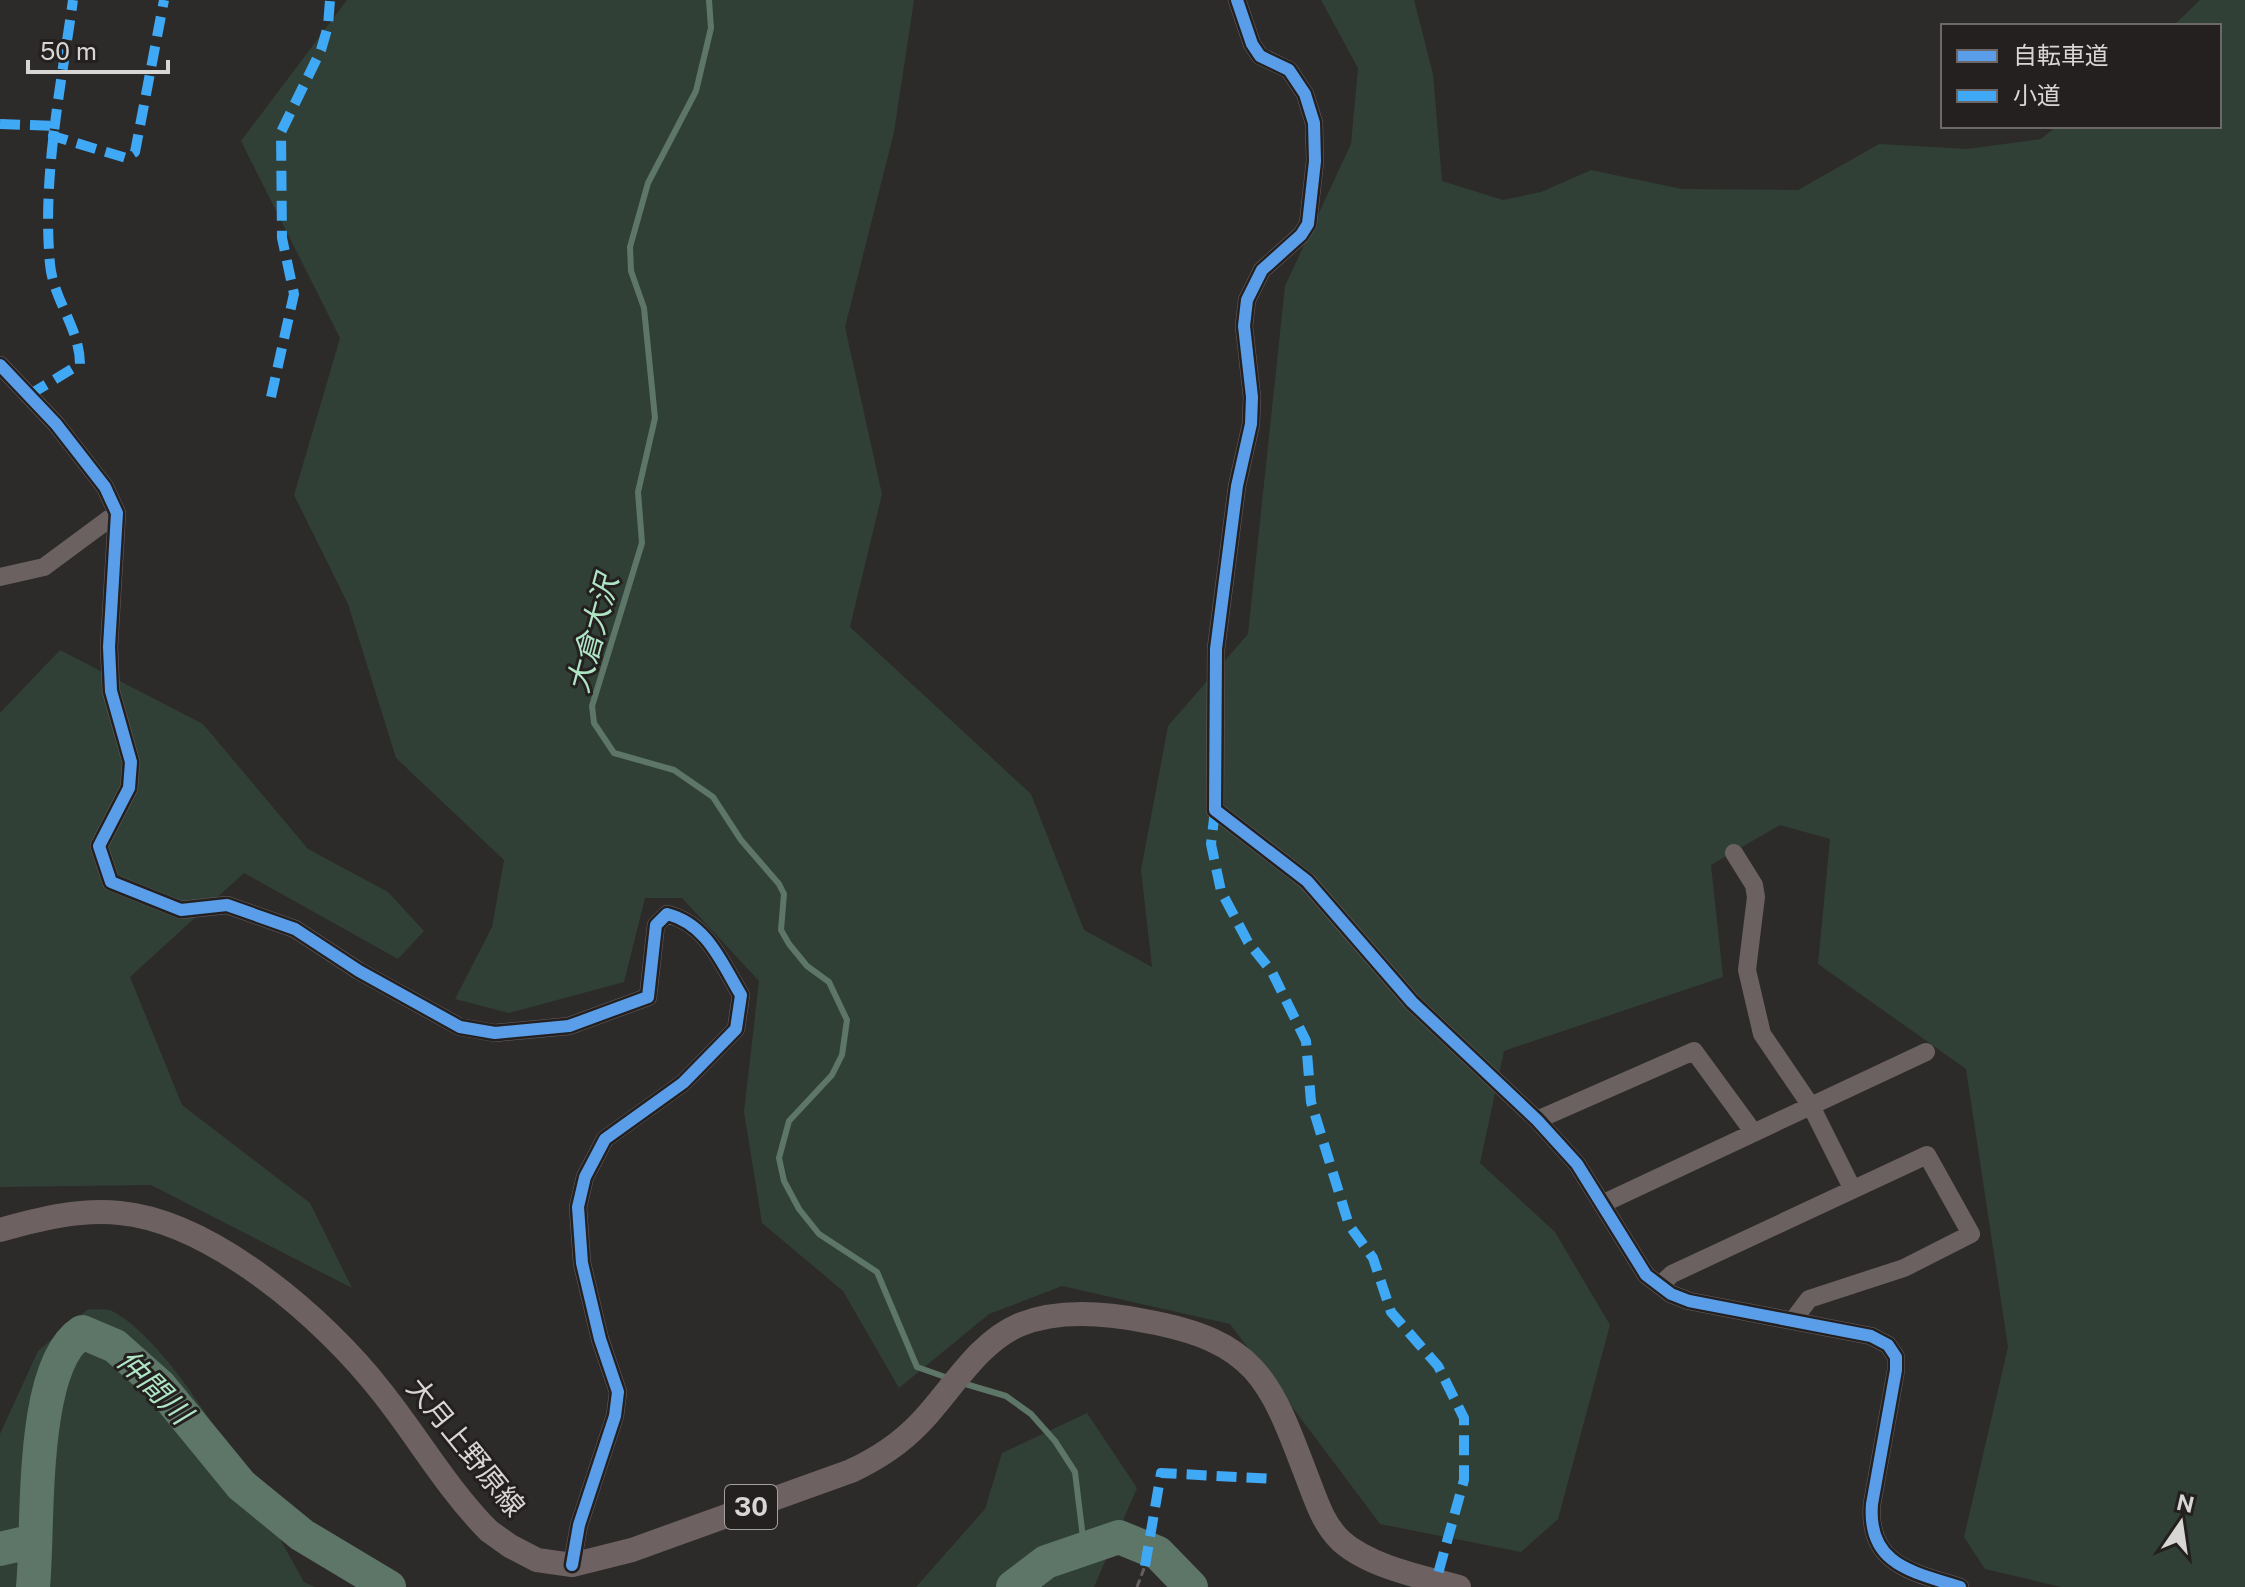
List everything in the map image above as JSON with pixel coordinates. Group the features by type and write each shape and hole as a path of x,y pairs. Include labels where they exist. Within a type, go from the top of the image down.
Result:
{"main road":[{"name":"大月上野原線","path":"0,1230 50,1217 120,1213 179,1228 214,1245 302,1308 361,1367 489,1531 537,1560 572,1565 632,1550 851,1471 872,1461 906,1436 981,1354 1008,1331 1044,1318 1112,1315 1198,1332 1249,1364 1269,1386 1321,1513 1343,1543 1397,1569 1459,1587"}],"street":[{"path":"1237,0 1252,44 1260,56 1289,70 1305,94 1314,123 1315,161 1308,224 1301,235 1262,270 1247,300 1244,326 1252,397 1251,424 1237,486 1216,649 1215,810 1307,881 1412,1002 1537,1120 1577,1164 1646,1275 1689,1301 1737,1313 1794,1319 1871,1336 1888,1345 1896,1357 1896,1370 1872,1504 1874,1536 1900,1566 1960,1587"},
{"path":"0,365 56,424 105,487 117,513 109,647 111,691 131,762 129,788 99,846 111,882 181,910 227,905 295,929 359,971 460,1027 495,1033 569,1026 648,997 656,925 667,914 684,918 700,929 741,995 736,1029 683,1083 605,1139 585,1177 578,1207 582,1263 591,1290 600,1339 618,1392 615,1416 579,1525 572,1565"},
{"path":"0,577 44,567 117,513"},
{"path":"1734,853 1754,885 1756,897 1747,970 1762,1034 1811,1106 1852,1188"},
{"path":"1537,1120 1694,1051 1754,1133"},
{"path":"1604,1203 1926,1052"},
{"path":"1660,1285 1672,1274 1927,1155 1971,1234 1904,1268 1809,1299 1794,1319"}],"path":[{"path":"1137,1587 1145,1566"}],"green space":[{"path":"347,0 914,0 894,132 845,327 882,494 850,627 1031,794 1084,930 1152,967 1141,870 1168,726 1248,634 1285,286 1351,144 1358,68 1321,0 1414,0 1433,74 1442,181 1503,200 1541,192 1591,170 1682,189 1798,190 1879,144 1967,149 2041,139 2055,128 2221,128 2221,24 2175,24 2200,0 2245,0 2245,1587 2061,1587 1985,1569 1964,1537 2008,1347 1966,1069 1818,964 1830,839 1780,825 1711,865 1723,977 1504,1051 1480,1163 1555,1232 1610,1325 1558,1519 1521,1552 1380,1524 1230,1324 1062,1286 989,1314 899,1388 843,1291 762,1223 744,1112 759,981 682,898 645,898 624,982 509,1013 455,999 492,927 504,860 396,758 348,604 294,495 340,338 241,141"},
{"path":"60,650 203,724 308,849 388,892 424,931 398,959 244,873 130,977 182,1105 310,1203 352,1288 151,1185 0,1187 0,713"},
{"path":"88,1309 112,1311 138,1330 165,1358 219,1434 304,1582 315,1587 0,1587 0,1434 38,1351"},
{"path":"1087,1413 1137,1488 1094,1587 916,1587 985,1509 1002,1453"}],"waterway":[{"name":"大倉大沢","path":"709,0 711,28 696,91 648,183 630,247 631,271 644,308 655,418 638,492 642,543 592,706 594,723 614,753 674,770 713,797 741,840 779,884 784,894 781,930 807,966 829,982 847,1020 842,1055 832,1075 789,1121 779,1158 784,1181 799,1209 819,1234 877,1272 917,1367 948,1378"},
{"name":"仲間川","path":"33,1587 37,1489 45,1412 53,1378 65,1350 82,1332 115,1346 160,1386 241,1485 302,1535 389,1587"},
{"name":"大倉大沢","path":"962,1383 1006,1396 1031,1414 1055,1441 1075,1472 1084,1546"},
{"name":"仲間川","path":"1013,1587 1046,1562 1119,1537 1158,1553 1191,1587"},
{"path":"0,1549 21,1544 35,1545"}],"marked path":[{"path":"29,395 80,364 76,339 52,277 48,231 54,132 73,0"},
{"path":"0,124 55,126 53,136 126,158 135,152 164,0"},
{"path":"271,397 294,294 282,238 281,132 321,50 328,26 330,0"},
{"path":"1215,810 1211,844 1221,891 1248,942 1272,972 1306,1041 1311,1102 1349,1225 1373,1258 1391,1312 1438,1366 1464,1418 1464,1480 1436,1581"},
{"path":"1145,1566 1161,1473 1274,1479"}],"cycle path":[{"path":"1237,0 1252,44 1260,56 1289,70 1305,94 1314,123 1315,161 1308,224 1301,235 1262,270 1247,300 1244,326 1252,397 1251,424 1237,486 1216,649 1215,810 1307,881 1412,1002 1537,1120 1577,1164 1646,1275 1671,1294 1689,1301 1871,1336 1888,1345 1896,1357 1896,1370 1872,1504 1872,1524 1877,1541 1896,1563 1960,1587"},
{"path":"0,365 56,424 105,487 117,513 109,647 111,691 131,762 129,788 99,846 111,882 181,910 227,905 295,929 359,971 460,1027 495,1033 569,1026 648,997 656,925 667,914 681,919 703,935 741,995 736,1029 683,1083 605,1139 585,1177 578,1207 582,1263 600,1339 618,1392 615,1416 579,1525 572,1565"}]}
